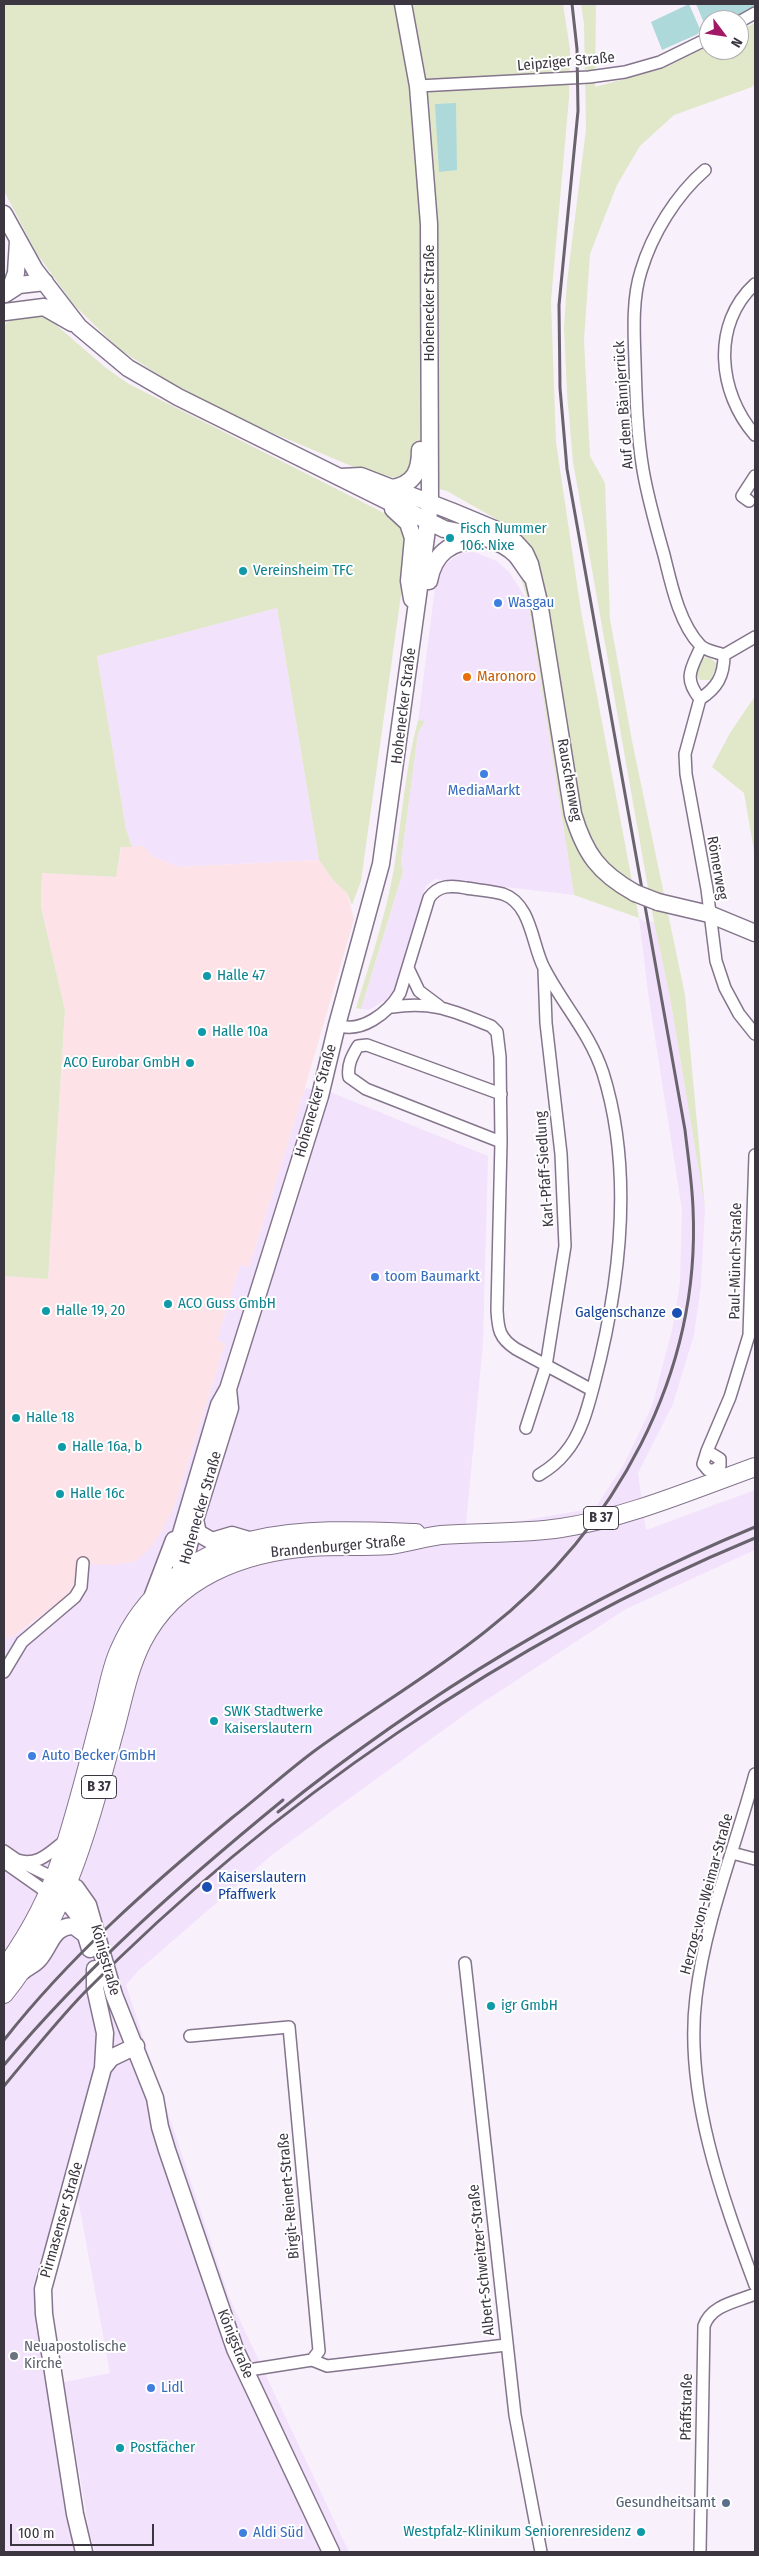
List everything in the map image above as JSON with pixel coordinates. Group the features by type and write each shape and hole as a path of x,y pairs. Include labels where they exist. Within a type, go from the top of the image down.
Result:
{"main road":[{"name":"Hohenecker Straße","path":"186,1578 177,1547 190,1518 219,1404 228,1389 320,1096 337,1025 381,864 415,621 430,502 429,224 418,86 403,4"},
{"path":"4,214 18,241 45,282 79,327"},
{"path":"7,293 16,273 18,241"},
{"path":"7,293 19,285 45,282"},
{"path":"4,313 16,303 33,295 45,282"},
{"path":"4,313 44,307 79,327 112,356 155,384 338,477 361,476 387,493 408,523 413,538 409,581 415,621"},
{"path":"387,493 409,482 418,472 421,429 430,407"},
{"name":"Rauschenweg","path":"387,493 430,502 500,531 515,542 525,553 540,602 573,814 588,854 599,868 614,881 635,893 658,902 709,914 755,933"},
{"name":"Rauschenweg","path":"387,493 428,522 444,530 486,539 506,547 516,556 532,577"},
{"path":"415,621 426,600 432,564 442,552 465,540 486,539"},
{"name":"Brandenburger Straße","path":"4,1994 23,1971 102,1778 133,1664 156,1618 172,1601 186,1578 218,1552 252,1540 311,1532 387,1532 440,1536 563,1528 644,1506 755,1466"},
{"name":"Hohenecker Straße","path":"154,1595 190,1518"},
{"path":"190,1518 198,1533 212,1541 232,1535 252,1540"},
{"name":"Brandenburger Straße","path":"4,1968 58,1888 67,1838 118,1652 135,1620 154,1595 186,1578 259,1554 314,1547 392,1544 440,1536"},
{"name":"Königstraße","path":"58,1888 78,1915 110,2014 131,2048"},
{"name":"Königstraße","path":"58,1888 76,1888 88,1905 148,2105 160,2127 217,2298 246,2373 330,2552"},
{"path":"23,1971 37,1962 56,1930 62,1927 74,1926 86,1935"},
{"name":"Pirmasenser Straße","path":"84,2552 75,2514 44,2314 43,2289 103,2068 105,2033 95,1988 95,1969"},
{"path":"103,2068 111,2058 131,2048"}],"street":[{"name":"Leipziger Straße","path":"418,86 580,78 625,72 660,62 699,43"},
{"name":"Auf dem Bännjerrück","path":"701,647 692,635 682,613 670,578 643,470 636,407 634,339 635,306 641,272 652,242 670,211 691,182 705,170"},
{"path":"755,284 737,305 729,326 724,349 726,379 730,394 742,418 755,435"},
{"path":"749,501 742,496 755,476"},
{"path":"724,655 724,668 713,690 700,699 690,687 690,672 701,647 724,655 755,637"},
{"name":"Römerweg","path":"700,699 685,754 686,774 716,960 725,988 738,1014 755,1034"},
{"name":"Karl-Pfaff-Siedlung","path":"392,1007 400,993 429,898 434,891 445,886 458,886 504,895 514,901 526,919 544,969 574,1013 593,1049 610,1100 617,1143 620,1206 616,1271 607,1326 592,1390 576,1436 566,1453 539,1475"},
{"path":"408,968 419,991 438,1006"},
{"name":"Karl-Pfaff-Siedlung","path":"526,1428 546,1366 565,1246 561,1154 546,1023 544,969"},
{"path":"337,1025 347,1029 360,1026 392,1007 415,1004 438,1006 491,1026 497,1032 501,1094 498,1333 506,1343 592,1390"},
{"path":"501,1094 367,1045 358,1046 352,1054 348,1069 349,1077 366,1089 501,1142"},
{"name":"Paul-Münch-Straße","path":"707,1451 730,1397 752,1331 755,1155"},
{"path":"4,1672 22,1642 75,1597 81,1586 83,1564"},
{"name":"Herzog-von-Weimar-Straße","path":"755,1774 699,1971 695,1999 695,2059 700,2096 717,2177 755,2285"},
{"path":"17,1860 26,1863 35,1862 67,1838"},
{"path":"4,1850 58,1888"},
{"path":"732,1853 755,1859"},
{"path":"4,1862 58,1888"},
{"name":"Albert-Schweitzer-Straße","path":"466,1963 506,2345 520,2445 541,2552"},
{"name":"Birgit-Reinert-Straße","path":"190,2036 289,2027 319,2351 312,2360"},
{"name":"Pfaffstraße","path":"700,2552 704,2326 707,2316 714,2310 755,2294"},
{"path":"246,2373 254,2369 312,2360 327,2366 506,2345"}],"shaded area":[{"path":"4,4 563,4 570,49 569,98 551,301 556,442 581,611 639,918 574,895 528,601 519,572 521,533 447,491 356,468 235,417 165,379 119,349 74,305 37,254 4,191"},
{"path":"581,4 600,4 596,5 595,87 661,69 699,50 699,60 749,60 749,26 755,23 755,83 752,87 674,115 640,146 617,185 590,254 584,340 590,456 605,483 610,619 632,741 685,995 705,1208 670,998 654,922 573,462 564,328 567,282 586,129 584,24"},
{"path":"689,4 699,27 699,32 698,34 662,50 651,22"},
{"path":"696,4 755,4 755,8 749,10 699,11"},
{"path":"456,103 457,170 439,172 435,104"},
{"path":"40,315 48,318 106,368 129,384 392,517 403,527 407,552 361,881 352,905 347,893 333,880 319,860 277,608 97,656 126,829 132,847 121,847 116,877 42,873 41,907 65,1010 48,1279 4,1276 4,325 15,317"},
{"path":"474,552 497,561 509,572 528,601 574,895 435,879 426,886 397,987 384,1001 369,1010 361,1009 403,873 401,861 418,733 425,722 418,720 436,580 439,571 453,558 462,553"},
{"path":"277,608 319,860 178,867 152,856 143,847 132,847 126,829 97,656"},
{"path":"709,657 717,664 711,680 700,680 695,674 700,659"},
{"path":"755,696 755,857 744,793 712,767 730,733"},
{"path":"418,720 425,721 418,733 401,861 403,872 361,1009 356,1008 391,886 407,775"},
{"path":"143,846 152,856 178,867 319,860 333,880 347,893 354,919 305,1088 249,1267 240,1265 217,1340 225,1344 174,1507 162,1531 150,1548 136,1561 113,1565 76,1563 74,1586 70,1594 12,1637 4,1639 4,1276 48,1278 65,1010 41,907 42,873 115,877 122,847"},
{"path":"639,918 645,922 654,922 670,998 705,1208 701,1286 694,1335 673,1404 638,1473 646,1530 755,1490 755,1550 626,1609 471,1710 273,1854 139,1970 126,1985 229,2297 349,2552 96,2552 90,2536 64,2382 110,2373 78,2199 61,2194 33,2286 36,2327 74,2552 4,2552 4,1639 12,1637 34,1622 74,1586 76,1563 174,1507 225,1344 217,1340 240,1265 249,1267 305,1088 330,1092 488,1156 483,1343 466,1525 508,1523 595,1508 623,1466 652,1406 672,1330 680,1283 682,1210 648,993"}],"railway":[{"path":"4,2040 56,1979 112,1922 202,1843 292,1768 465,1647 532,1591 574,1546 610,1497 641,1444 665,1389 682,1330 692,1270 693,1208 685,1130 567,469 560,388 559,305 578,111 577,49 572,4"},
{"path":"278,1812 333,1769 389,1729 506,1653 629,1585 755,1527"},
{"path":"4,2086 84,1993 156,1924 233,1857 313,1793 397,1733 484,1677 573,1625 664,1579 755,1538"},
{"path":"4,2065 102,1959 209,1862 283,1800"}],"place":[{"name":"Fisch Nummer 106: Nixe","path":"450,538"},
{"name":"Vereinsheim TFC","path":"243,571"},
{"name":"Wasgau","path":"498,603"},
{"name":"Maronoro","path":"467,677"},
{"name":"MediaMarkt","path":"484,774"},
{"name":"Halle 47","path":"207,976"},
{"name":"Halle 10a","path":"202,1032"},
{"name":"ACO Eurobar GmbH","path":"190,1063"},
{"name":"toom Baumarkt","path":"375,1277"},
{"name":"ACO Guss GmbH","path":"168,1304"},
{"name":"Halle 19, 20","path":"46,1311"},
{"name":"Galgenschanze","path":"677,1313"},
{"name":"Halle 18","path":"16,1418"},
{"name":"Halle 16a, b","path":"62,1447"},
{"name":"Halle 16c","path":"60,1494"},
{"name":"SWK Stadtwerke Kaiserslautern","path":"214,1721"},
{"name":"Auto Becker GmbH","path":"32,1756"},
{"name":"Kaiserslautern Pfaffwerk","path":"207,1887"},
{"name":"igr GmbH","path":"491,2006"},
{"name":"Neuapostolische Kirche","path":"14,2356"},
{"name":"Lidl","path":"151,2388"},
{"name":"Postfächer","path":"120,2448"},
{"name":"Gesundheitsamt","path":"726,2503"},
{"name":"Westpfalz-Klinikum Seniorenresidenz","path":"641,2532"},
{"name":"Aldi Süd","path":"243,2533"}]}
